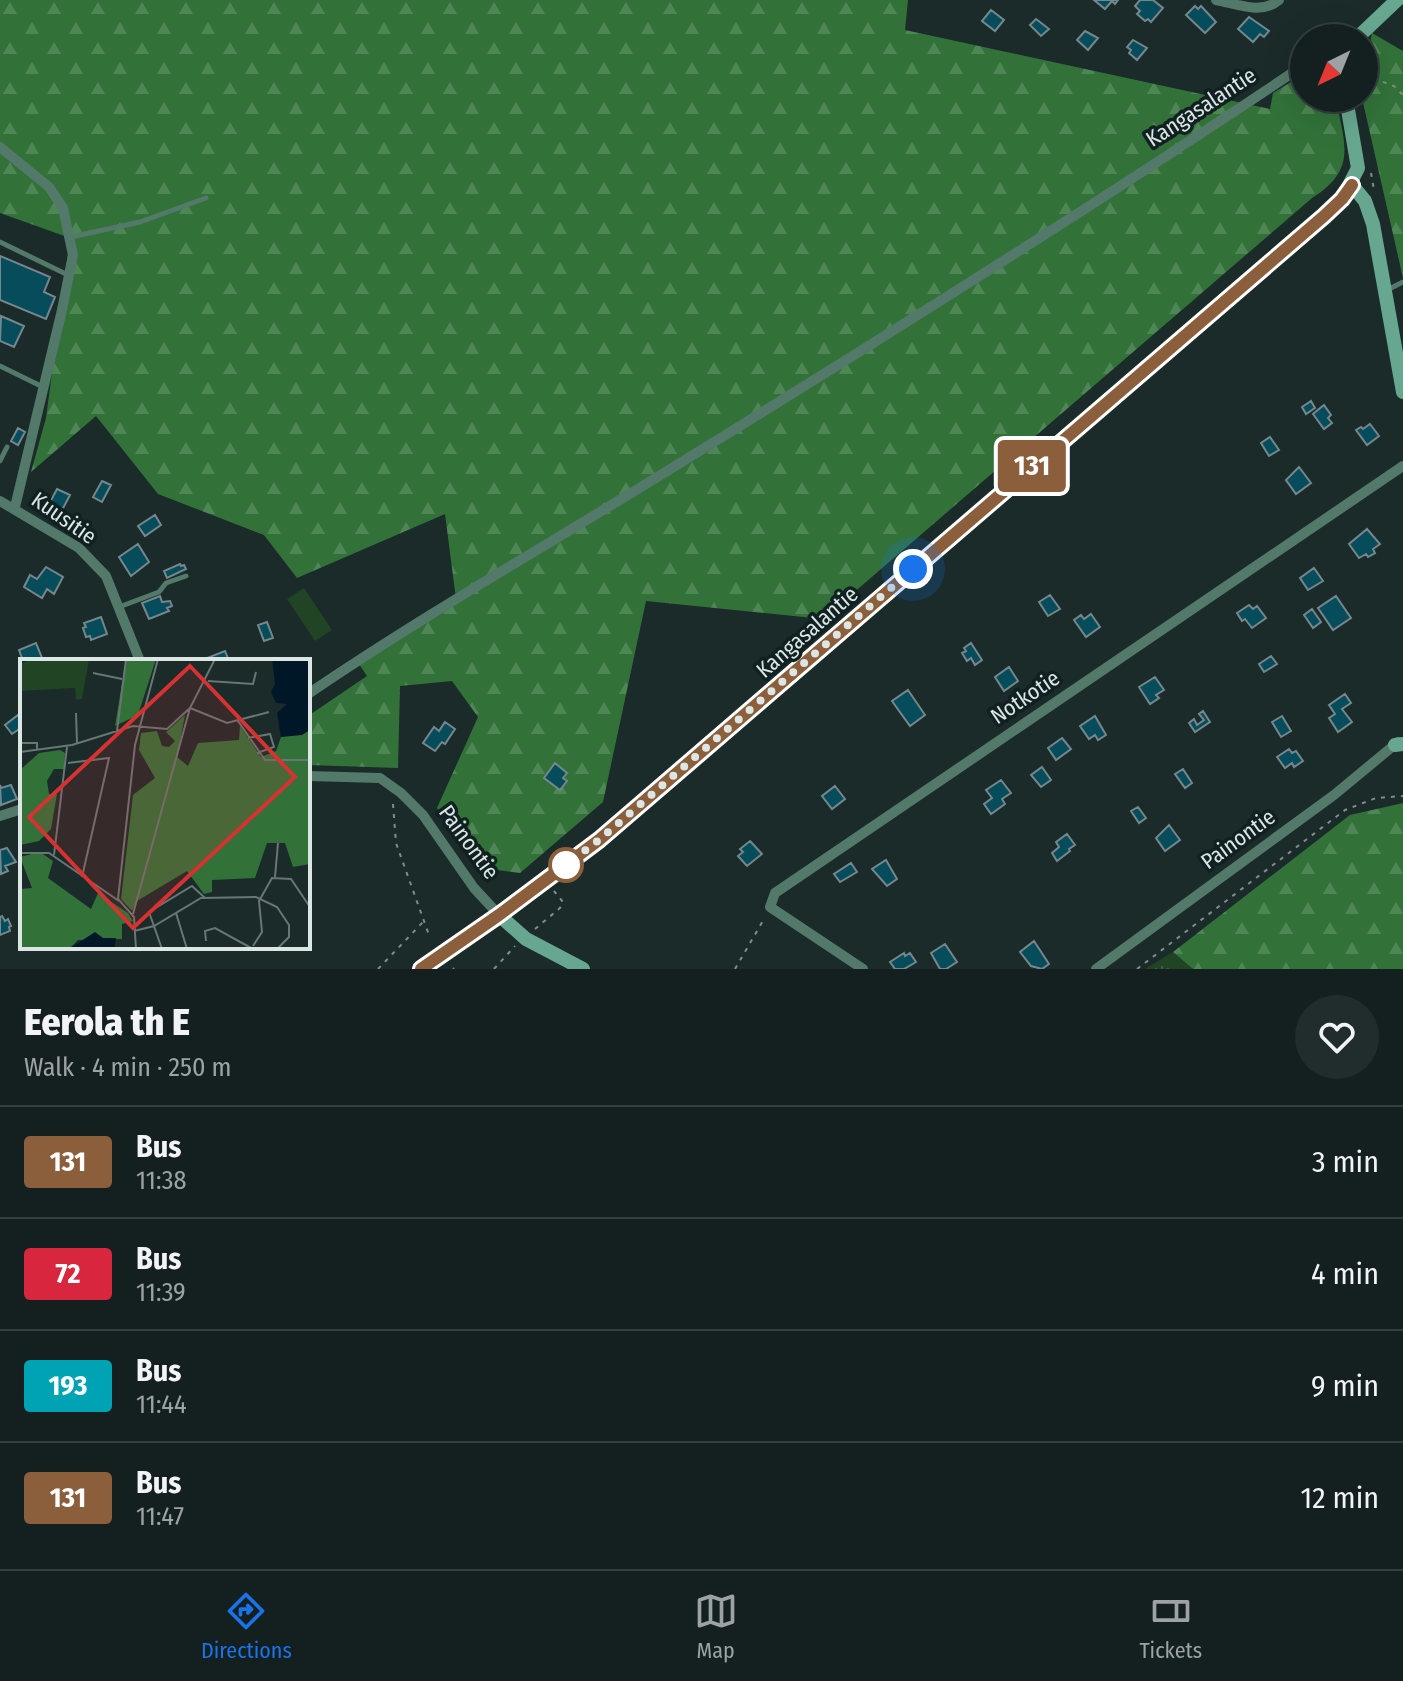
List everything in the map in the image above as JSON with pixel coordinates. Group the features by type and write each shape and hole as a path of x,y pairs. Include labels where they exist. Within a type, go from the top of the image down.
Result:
{"main road":[{"path":"1372,24 1397,0"},
{"path":"1348,112 1358,168 1352,185 1365,201 1373,224 1403,392"},
{"name":"Kangasalantie","path":"421,969 599,840 1324,216 1352,185"},
{"name":"Painontie","path":"499,915 524,938 583,969"}],"street":[{"path":"1216,0 1258,9 1271,7 1279,0"},
{"name":"Kangasalantie","path":"310,693 366,654 1003,262 1290,74"},
{"path":"0,147 49,187 63,208 73,255 15,507"},
{"name":"Notkotie","path":"770,907 775,893 804,871 1403,466"},
{"name":"Kuusitie","path":"0,501 15,507 79,548 106,576 139,659"},
{"name":"Painontie","path":"1096,969 1334,795 1400,742"},
{"name":"Painontie","path":"310,776 380,778 401,793 423,815 474,888 499,915"},
{"path":"0,816 20,810"},
{"path":"770,907 863,969"}],"lane":[{"path":"70,237 140,222 206,198"},
{"path":"0,242 69,275"},
{"path":"1386,291 1403,282"},
{"path":"0,366 44,387"},
{"path":"0,461 7,447"},
{"path":"118,607 159,592 166,583 186,576"}],"path":[{"path":"1378,80 1394,86 1403,95"},
{"path":"401,793 392,806 396,843 429,935"},
{"path":"1137,969 1345,810 1376,798 1403,796"},
{"path":"494,969 524,938 560,908 563,902 546,880"},
{"path":"735,969 770,907"},
{"path":"378,969 424,921"}],"green space":[{"path":"0,0 908,0 905,30 1270,109 1273,93 1290,83 1290,112 1339,112 1344,142 1342,166 1327,187 823,619 646,601 603,802 520,873 483,868 437,808 478,717 452,681 400,686 398,768 310,765 310,715 367,676 359,664 456,599 445,514 297,578 264,535 158,494 96,416 31,472 46,418 70,238 0,213"},
{"path":"1378,36 1403,51 1403,278 1365,112 1378,112"},
{"path":"304,588 332,630 315,641 287,599"},
{"path":"1403,803 1403,969 1193,969 1173,952 1350,815"},
{"path":"1173,952 1193,969 1145,969"}],"building":[{"path":"1094,0 1118,0 1115,4 1112,1 1105,9"},
{"path":"1140,0 1153,0 1163,8 1151,22 1137,14 1140,11 1135,6"},
{"path":"1195,6 1198,9 1201,6 1216,22 1205,33 1186,15"},
{"path":"991,10 1004,20 995,31 982,21"},
{"path":"1249,17 1269,31 1264,37 1260,34 1253,42 1238,29"},
{"path":"1036,19 1049,29 1041,36 1030,25"},
{"path":"1085,31 1098,38 1088,50 1077,40"},
{"path":"1133,40 1147,48 1137,60 1127,47"},
{"path":"0,256 50,277 44,292 55,297 46,319 0,300"},
{"path":"1,316 24,326 14,347 0,341"},
{"path":"1311,401 1315,408 1306,414 1302,407"},
{"path":"1324,405 1332,423 1324,429 1313,414"},
{"path":"1370,424 1379,436 1367,445 1356,430"},
{"path":"18,428 25,432 18,445 11,441"},
{"path":"1270,437 1279,450 1269,456 1261,443"},
{"path":"1299,467 1311,483 1296,494 1286,480"},
{"path":"102,481 111,485 102,502 93,497"},
{"path":"57,489 70,495 61,512 48,506"},
{"path":"155,515 161,525 145,536 138,526"},
{"path":"1367,529 1380,544 1373,549 1375,553 1359,558 1349,544"},
{"path":"138,544 149,562 131,576 119,557"},
{"path":"180,564 186,569 167,578 164,571"},
{"path":"46,567 63,577 54,594 47,589 42,598 24,587 30,575 37,579"},
{"path":"1314,568 1323,581 1308,590 1300,578"},
{"path":"1050,595 1060,609 1048,616 1039,602"},
{"path":"160,596 162,602 170,601 172,606 167,608 169,611 149,619 142,603"},
{"path":"1336,596 1351,618 1333,630 1318,608"},
{"path":"1249,605 1253,609 1257,606 1266,618 1252,628 1237,613"},
{"path":"1312,609 1321,622 1313,628 1304,615"},
{"path":"1091,614 1100,627 1086,637 1074,620"},
{"path":"101,617 107,634 91,640 90,636 86,637 84,623"},
{"path":"267,622 273,638 264,641 258,625"},
{"path":"36,643 42,658 22,659 19,650"},
{"path":"971,643 982,660 975,665 971,658 967,661 962,653"},
{"path":"225,651 228,659 207,659"},
{"path":"1271,656 1277,664 1264,672 1259,664"},
{"path":"1009,667 1018,681 1004,691 995,677"},
{"path":"1155,677 1164,690 1150,704 1139,687"},
{"path":"908,690 925,715 910,726 892,701"},
{"path":"1345,694 1351,703 1342,709 1352,722 1338,732 1329,718 1335,714 1329,705"},
{"path":"1203,711 1210,722 1195,732 1189,723 1194,719 1197,725 1204,720 1199,714"},
{"path":"18,715 20,718 20,728 12,734 5,725"},
{"path":"1095,716 1106,735 1098,740 1095,735 1089,739 1080,726"},
{"path":"1282,716 1291,731 1281,737 1272,722"},
{"path":"445,722 455,729 445,744 442,742 435,751 423,743 434,727 439,731"},
{"path":"1062,738 1071,749 1056,760 1048,748"},
{"path":"1289,749 1292,753 1296,751 1303,761 1285,768 1277,757"},
{"path":"555,763 567,773 563,778 567,781 560,790 544,778"},
{"path":"1042,767 1051,780 1041,787 1031,775"},
{"path":"1183,769 1192,783 1185,788 1175,774"},
{"path":"1001,780 1011,793 1002,799 1005,804 991,814 984,804 992,798 986,790"},
{"path":"0,785 1,788 11,785 17,799 1,805"},
{"path":"835,786 845,799 832,809 822,796"},
{"path":"1138,807 1146,818 1139,823 1131,811"},
{"path":"1169,825 1180,840 1165,851 1156,838"},
{"path":"1067,834 1075,845 1057,861 1052,853 1059,847 1056,842"},
{"path":"750,841 762,854 747,866 738,856 743,852 740,849"},
{"path":"7,848 16,862 5,866 8,871 1,874 0,850"},
{"path":"886,860 897,879 887,886 872,869"},
{"path":"851,863 857,872 840,882 834,874"},
{"path":"0,917 5,921 8,919 11,926 10,931 0,935"},
{"path":"1034,941 1049,964 1042,969 1031,966 1020,952"},
{"path":"945,944 957,962 940,969 931,953"},
{"path":"904,953 905,956 910,953 916,962 904,969 895,969 890,962"}],"bus line":[{"name":"131","path":"421,969 599,840 1324,216 1352,185"}],"route":[{"path":"566,865 913,569"}]}
